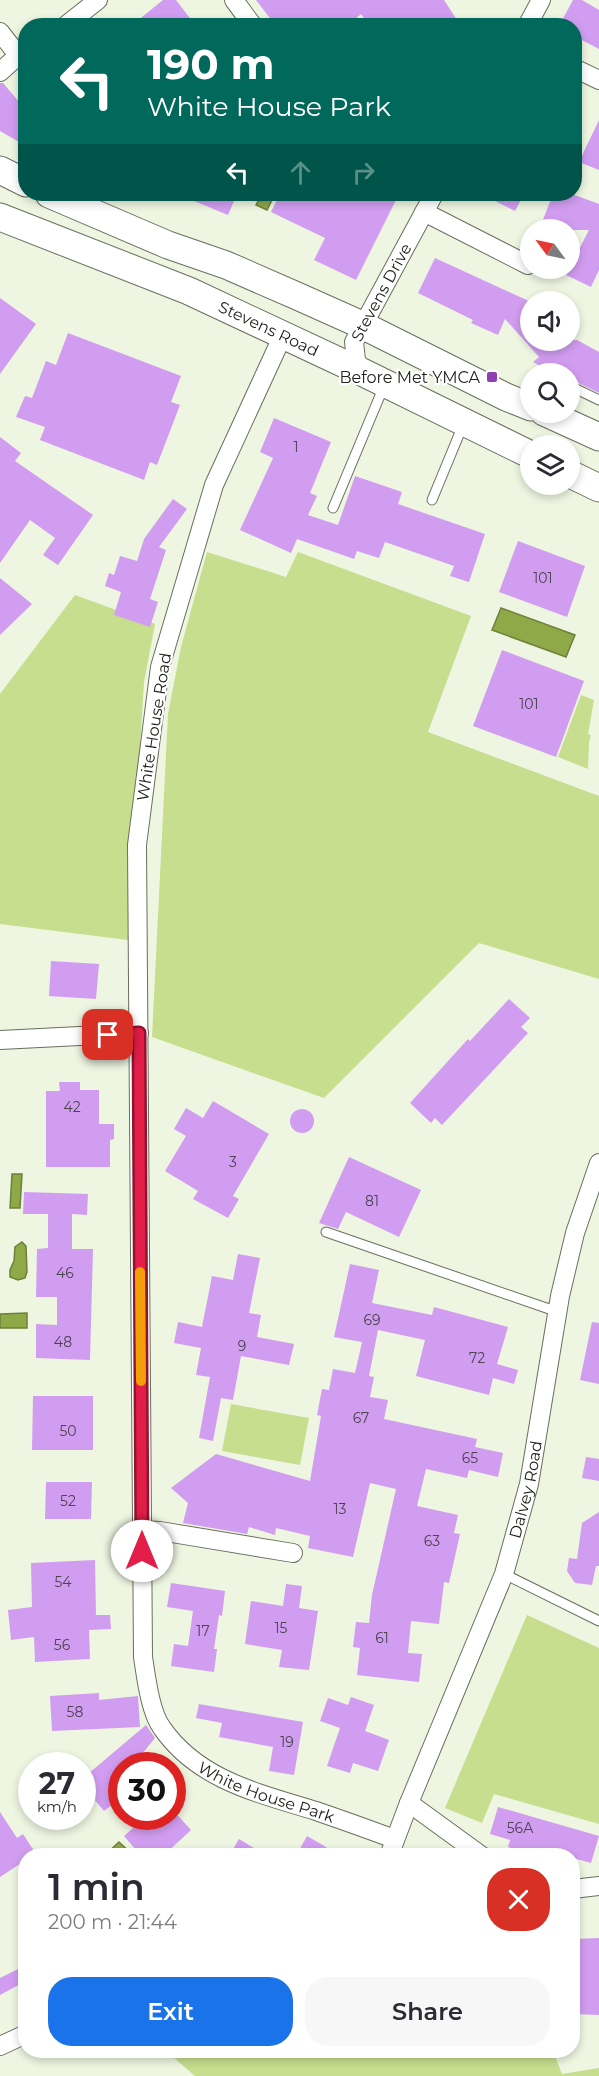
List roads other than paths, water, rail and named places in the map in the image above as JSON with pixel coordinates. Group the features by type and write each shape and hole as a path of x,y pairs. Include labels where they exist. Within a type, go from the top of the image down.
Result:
{"main road":[{"path":"0,170 18,179"},
{"path":"66,201 168,245 297,296 520,402"},
{"name":"Stevens Road","path":"2,220 189,291 375,378 520,450"},
{"path":"297,296 314,308 320,317 322,334 315,350"},
{"path":"568,423 599,437"},
{"path":"580,479 599,488"}],"street":[{"path":"75,18 98,0"},
{"path":"234,0 247,18"},
{"path":"531,18 541,0"},
{"path":"0,32 14,50 18,51"},
{"path":"0,72 18,56"},
{"path":"582,72 599,80"},
{"name":"Stevens Drive","path":"375,378 356,360 354,342 430,201"},
{"path":"424,212 520,261"},
{"name":"White House Road","path":"139,1033 137,845 160,667 214,486 283,335"},
{"path":"0,1040 139,1033"},
{"name":"White House Park","path":"139,1033 143,1657 149,1692 160,1726 195,1764 240,1788 344,1820 392,1847"},
{"name":"Dalvey Road","path":"392,1847 504,1574 529,1484 558,1312 575,1233 599,1163"},
{"path":"142,1530 293,1553"},
{"path":"409,1803 472,1848"},
{"path":"580,1887 599,1886"},
{"path":"0,2046 18,2038"}],"lane":[{"path":"333,508 375,378"},
{"path":"580,391 599,400"},
{"path":"432,500 464,423"},
{"path":"326,1232 558,1312"},
{"path":"504,1574 599,1621"}],"place":[{"name":"Before Met YMCA","path":"492,377"}]}
